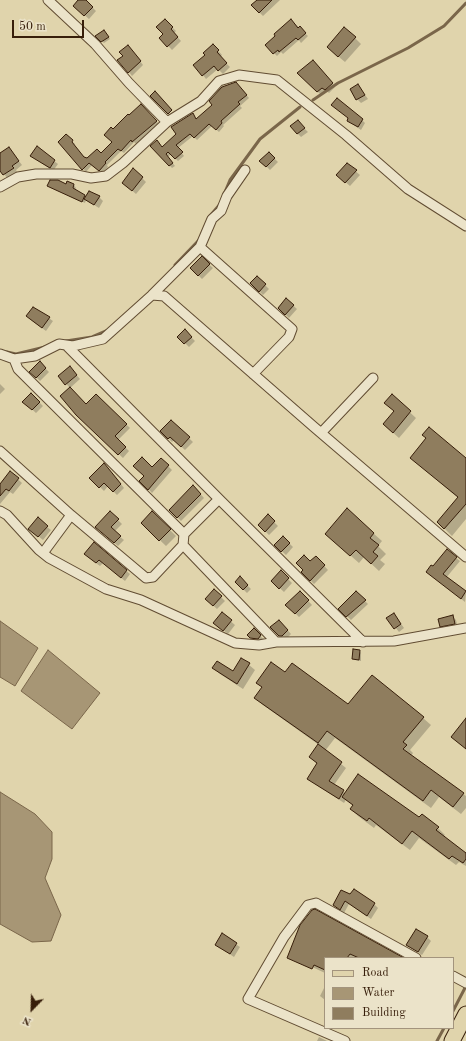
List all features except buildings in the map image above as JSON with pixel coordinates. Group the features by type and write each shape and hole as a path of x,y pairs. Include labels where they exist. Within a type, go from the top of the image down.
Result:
{"main road":[{"path":"452,1041 466,1014"}],"street":[{"path":"48,0 95,44 166,122"},
{"path":"0,187 18,177 36,174 72,174 92,178 106,176 123,163 166,122 201,101 219,81 239,75 277,80 346,135 408,189 466,226"},
{"path":"0,354 14,358 35,356 59,344 73,346 103,339 200,247 212,219 221,210 227,196 245,170"},
{"path":"200,247 292,329 289,337 253,374"},
{"path":"152,294 164,296 466,557"},
{"path":"66,345 363,642"},
{"path":"14,358 18,369 184,534"},
{"path":"321,433 372,378"},
{"path":"0,451 71,515 146,578 153,577 183,545 184,534 219,499"},
{"path":"0,511 6,515 43,553 106,589 141,600 235,643 258,645 276,642 394,641 466,628"},
{"path":"43,553 71,515"},
{"path":"183,545 276,642"},
{"path":"345,1041 248,999 284,937 308,905 316,903 414,957"},
{"path":"454,977 466,983"}],"water":[{"path":"0,621 38,648 15,686 0,677"},
{"path":"48,650 100,693 72,729 21,691"},
{"path":"0,792 35,814 52,832 52,859 45,878 61,915 51,941 32,942 0,924"}],"waterway":[{"path":"313,100 338,83 408,48 444,26 466,3"},
{"path":"225,192 230,180 260,139 300,107"},
{"path":"209,217 221,203"},
{"path":"175,265 199,240"},
{"path":"66,341 92,337 106,331"},
{"path":"7,352 16,354 45,347"},
{"path":"454,1009 466,986"},
{"path":"437,1041 443,1029"}]}
